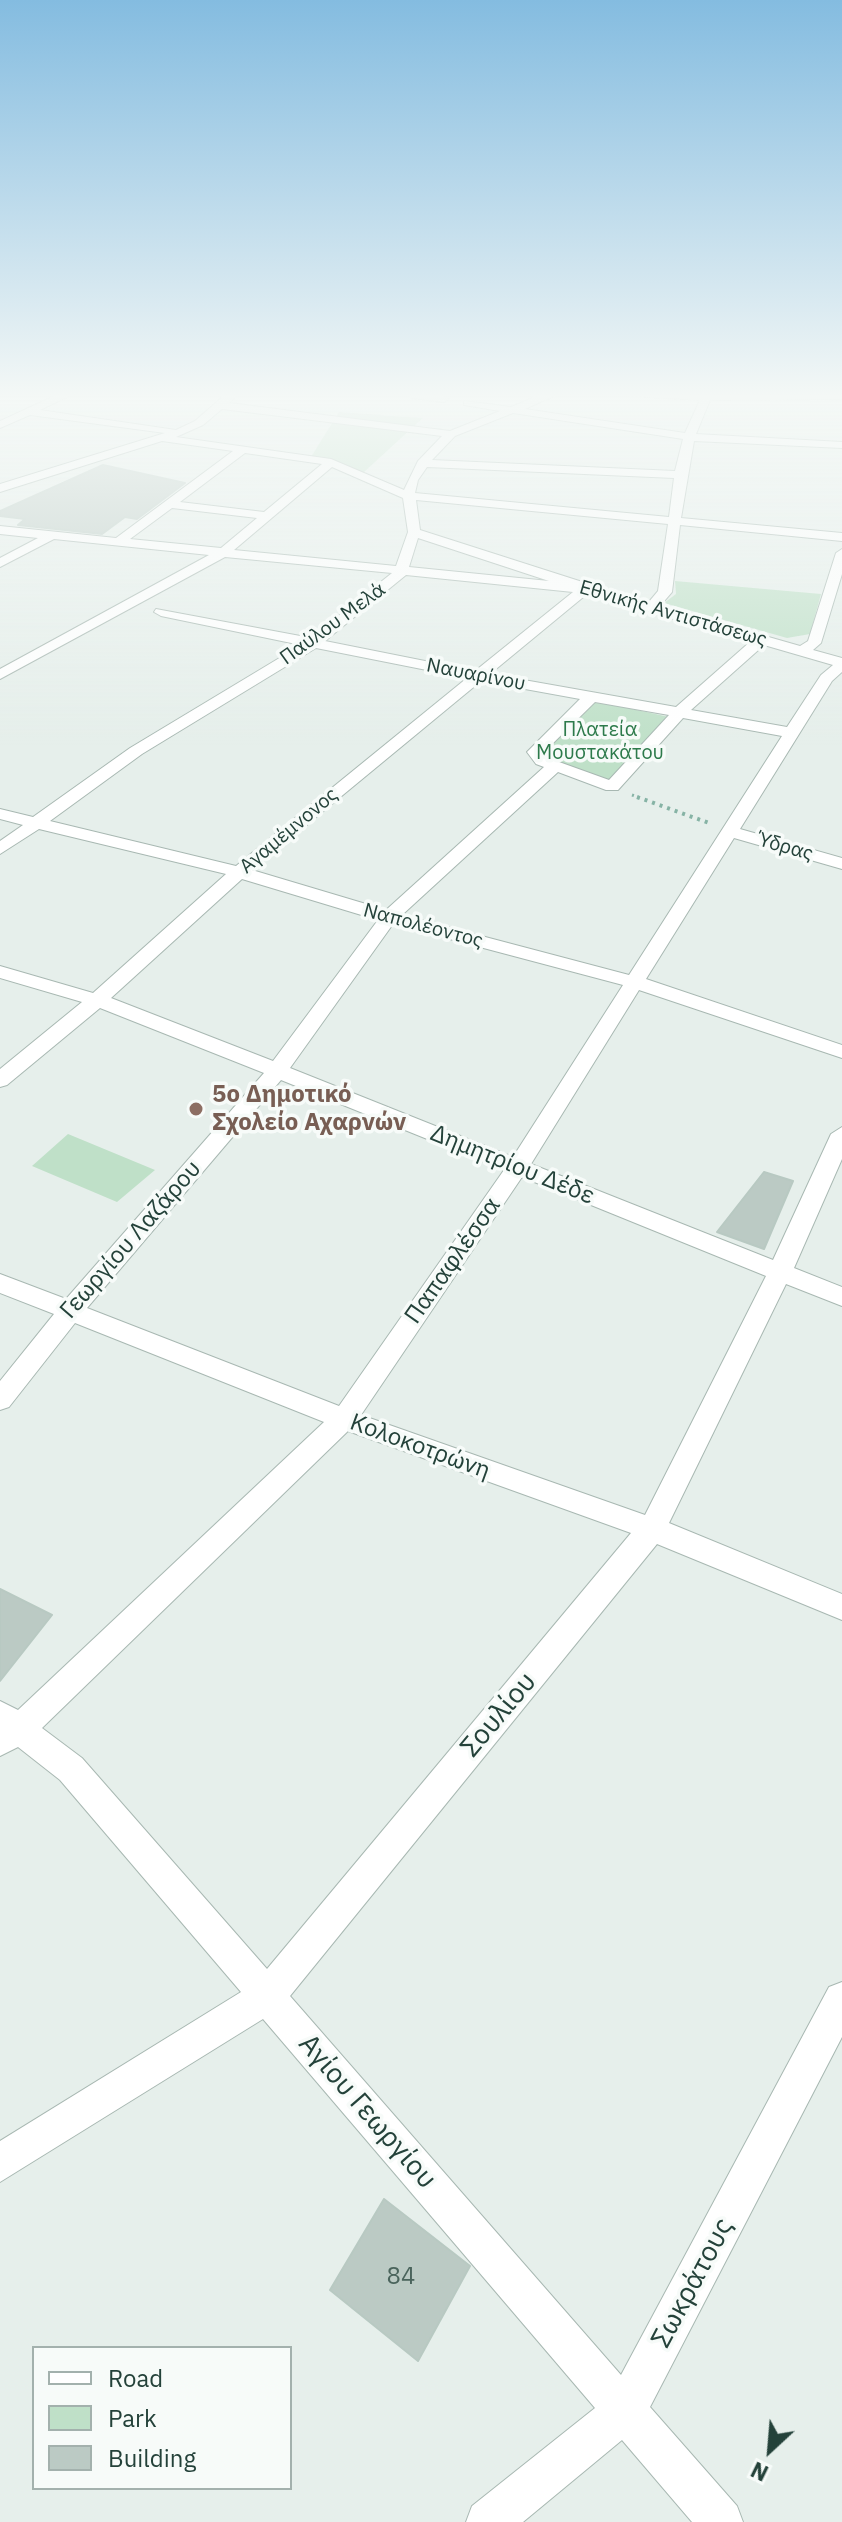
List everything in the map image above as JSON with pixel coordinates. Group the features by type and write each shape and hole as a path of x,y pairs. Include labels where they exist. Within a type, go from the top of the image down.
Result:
{"street":[{"path":"120,541 159,511"},
{"path":"224,511 268,516"},
{"path":"0,675 224,552 274,511"},
{"name":"Παύλου Μελά","path":"0,849 176,725 313,643 401,572 414,532 411,511"},
{"path":"564,511 842,537"},
{"path":"651,608 665,592 675,511"},
{"path":"0,530 585,589"},
{"name":"Εθνικής Αντιστάσεως","path":"414,532 585,589 842,664"},
{"path":"0,563 52,535"},
{"path":"803,651 814,643 837,590 842,553"},
{"name":"Αγαμέμνονος","path":"0,1080 97,1000 239,872 585,589"},
{"name":"Ναυαρίνου","path":"161,612 477,676 793,733"},
{"path":"591,697 535,752 542,761 612,787 679,713 762,639"},
{"path":"0,653 27,661"},
{"name":"Παπαφλέσσα","path":"7,1728 344,1419 517,1168 826,678 842,664"},
{"name":"Γεωργίου Λαζάρου","path":"0,1400 71,1310 276,1072 389,917 555,766"},
{"name":"Ναπολέοντος","path":"0,814 239,872 389,917 635,982 842,1052"},
{"name":"Ύδρας","path":"729,831 842,864"},
{"name":"Δημητρίου Δέδε","path":"0,972 97,1000 842,1297"},
{"name":"Σουλίου","path":"0,2163 267,1996 652,1529 780,1272 842,1134"},
{"name":"Κολοκοτρώνη","path":"0,1283 344,1419 652,1529 842,1607"},
{"name":"Αγίου Γεωργίου","path":"7,1728 71,1769 721,2522"},
{"name":"Σωκράτους","path":"488,2522 625,2411 842,2000"}],"path":[{"path":"612,787 729,831"}],"green space":[{"path":"675,581 821,594 810,634 787,638 664,603 676,594"},
{"name":"Πλατεία Μουστακάτου","path":"596,701 669,717 608,781 551,759 541,749"},
{"path":"68,1134 155,1170 117,1202 32,1166"}],"building":[{"path":"0,511 148,511 137,519 125,517 102,534 18,525 25,519 0,516"},
{"path":"764,1172 793,1181 764,1249 717,1232"},
{"path":"0,1589 52,1615 0,1681"},
{"path":"384,2199 470,2266 418,2361 330,2290"}],"place":[{"name":"5ο Δημοτικό Σχολείο Αχαρνών","path":"196,1109"}]}
